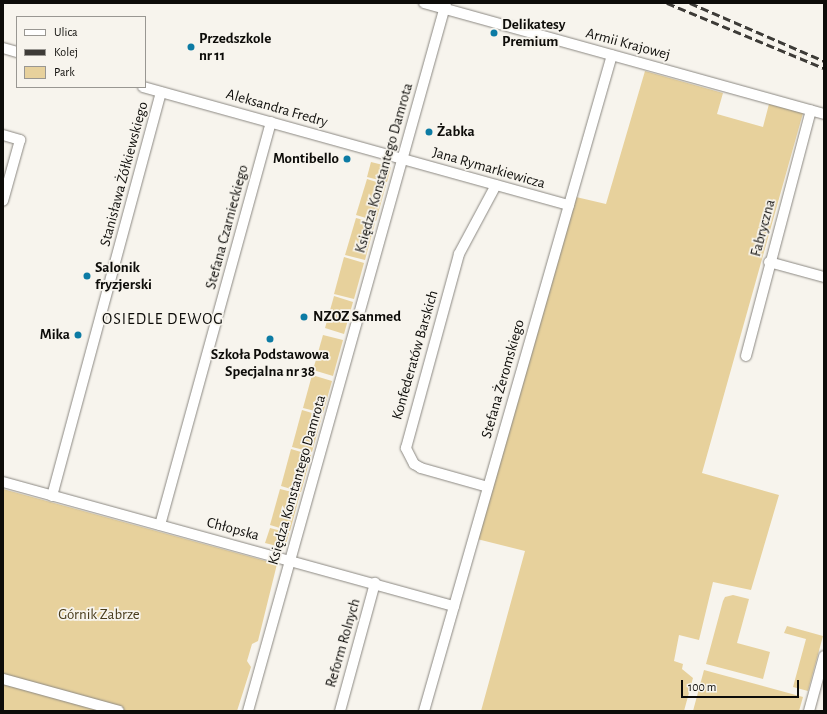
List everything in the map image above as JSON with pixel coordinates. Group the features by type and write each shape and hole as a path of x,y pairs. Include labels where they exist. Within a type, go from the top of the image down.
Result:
{"street":[{"name":"Armii Krajowej","path":"424,3 445,6 612,55 824,114"},
{"name":"Księdza Konstantego Damrota","path":"248,711 445,6"},
{"path":"3,48 16,52"},
{"name":"Stefana Żeromskiego","path":"424,711 612,55"},
{"name":"Aleksandra Fredry","path":"146,88 402,159"},
{"name":"Stanisława Żółkiewskiego","path":"52,496 161,92"},
{"name":"Fabryczna","path":"746,356 769,262 811,110"},
{"name":"Stefana Czarnieckiego","path":"160,525 271,122"},
{"path":"3,135 20,140 3,202"},
{"name":"Jana Rymarkiewicza","path":"402,159 569,205"},
{"name":"Konfederatów Barskich","path":"488,487 421,468 411,460 406,448 459,254 496,185"},
{"path":"769,262 824,277"},
{"name":"Chłopska","path":"3,482 454,606"},
{"name":"Reform Rolnych","path":"340,711 375,584"},
{"path":"809,711 824,656"},
{"path":"3,678 119,711"},
{"path":"814,695 824,697"}],"green space":[{"path":"645,71 723,93 717,114 763,127 769,104 803,113 702,473 779,495 751,590 713,582 699,640 679,635 674,661 683,664 682,669 693,678 684,711 481,711 525,551 477,539 576,197 606,204"},
{"path":"371,162 391,167 387,182 367,177"},
{"path":"367,179 386,185 376,221 356,215"},
{"path":"356,218 375,223 365,260 345,255"},
{"path":"344,257 364,263 354,299 334,294"},
{"path":"334,296 353,302 344,334 325,328"},
{"path":"323,335 343,340 333,376 313,370"},
{"path":"312,375 332,381 323,413 303,408"},
{"path":"302,410 322,416 312,452 292,447"},
{"path":"291,449 311,455 301,492 281,486"},
{"name":"Górnik Zabrze","path":"3,489 277,564 258,641 252,644 247,661 251,667 237,711 3,711"},
{"path":"280,489 300,494 290,531 270,525"},
{"path":"270,528 289,533 285,548 265,543"},
{"path":"733,595 749,599 737,643 770,652 763,679 706,664 723,601 725,597"},
{"path":"787,626 823,636 808,691 793,687 806,639 784,633"},
{"path":"704,670 803,697 799,711 693,711"}],"railway":[{"path":"667,3 824,68"},
{"path":"690,3 824,61"}],"place":[{"name":"Delikatesy Premium","path":"494,33"},
{"name":"Przedszkole nr 11","path":"191,47"},
{"name":"Żabka","path":"429,132"},
{"name":"Montibello","path":"347,159"},
{"name":"Salonik fryzjerski","path":"87,276"},
{"name":"NZOZ Sanmed","path":"304,317"},
{"name":"Mika","path":"78,335"},
{"name":"Szkoła Podstawowa Specjalna nr 38","path":"270,339"}],"district":[{"name":"OSIEDLE DEWOG","path":"163,319"}]}
